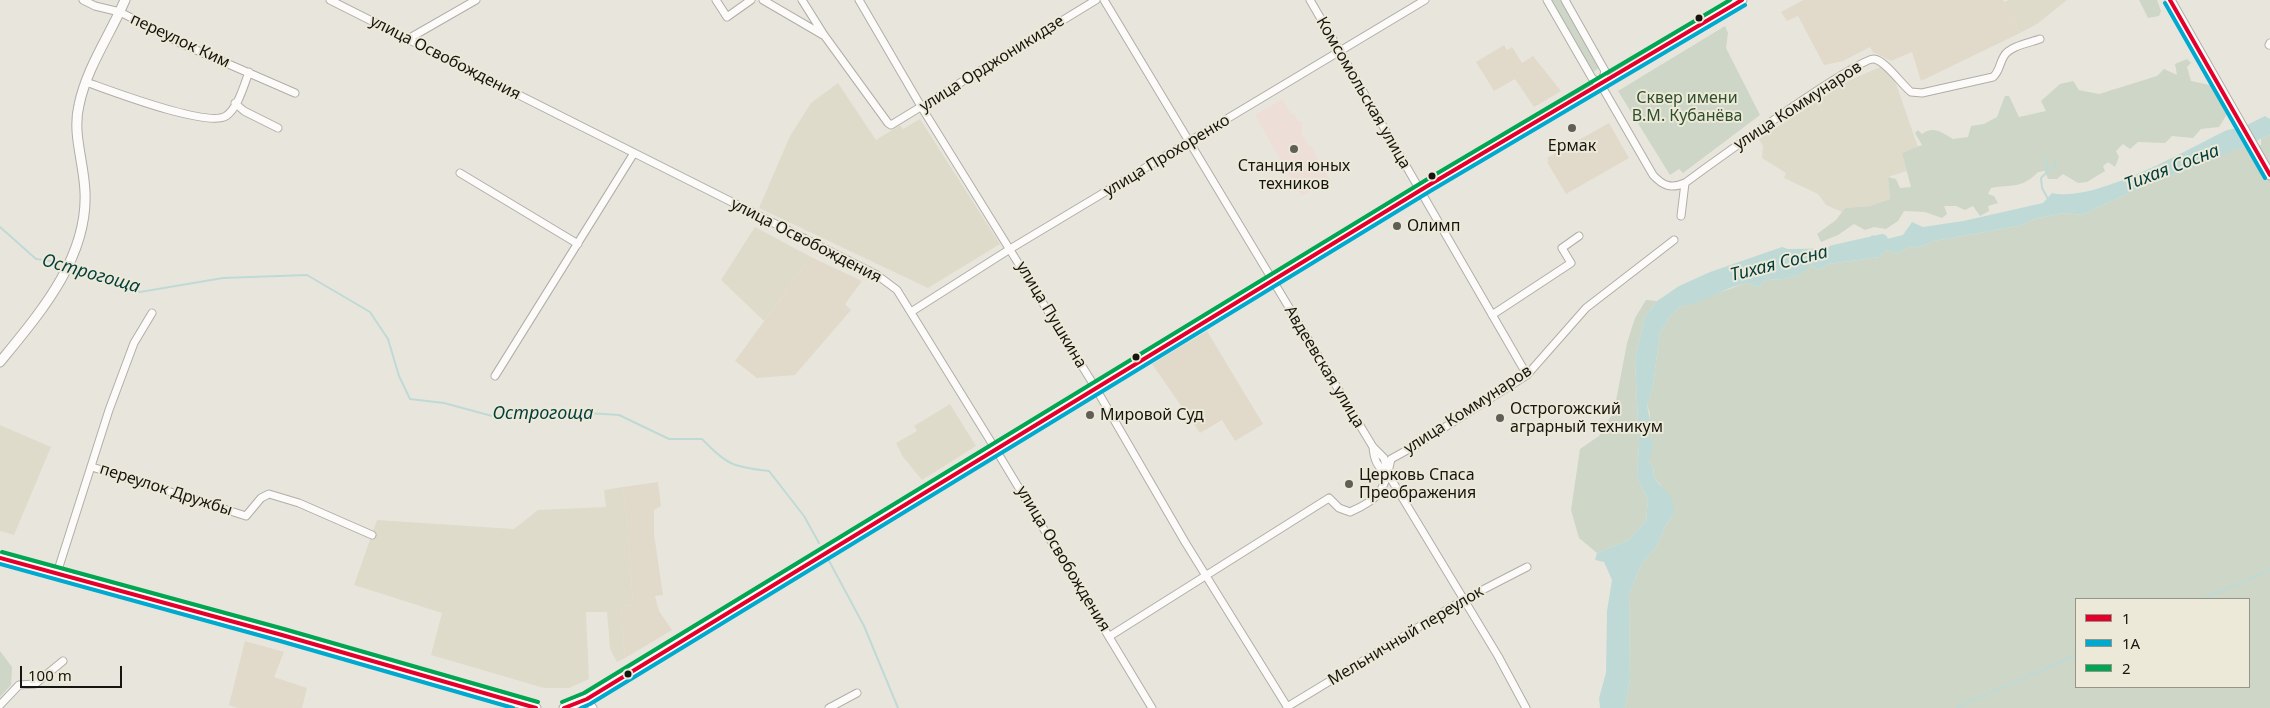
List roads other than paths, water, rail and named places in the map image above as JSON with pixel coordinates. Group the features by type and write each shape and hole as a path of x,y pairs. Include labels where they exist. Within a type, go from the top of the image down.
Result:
{"main road":[{"path":"0,362 48,302 60,281 82,227 85,182 76,123 78,106 86,82 124,0"},
{"path":"568,707 587,699 996,450 1095,387 1742,0"},
{"path":"2170,0 2270,175"},
{"path":"0,558 57,572 535,708"}],"street":[{"name":"переулок Ким","path":"83,0 95,6 120,12 180,43 295,92"},
{"name":"улица Освобождения","path":"330,0 878,275 897,290 1110,636 1152,708"},
{"path":"408,39 476,0"},
{"path":"716,0 727,17 751,0"},
{"path":"762,0 824,35"},
{"path":"802,0 824,35"},
{"name":"улица Пушкина","path":"858,0 922,108 1095,387 1185,542 1207,574 1287,708"},
{"name":"улица Орджоникидзе","path":"824,35 888,124 895,124 1096,0"},
{"name":"Авдеевская улица","path":"1104,0 1272,282 1374,448 1384,458 1388,474 1462,600 1498,656 1526,708"},
{"name":"Комсомольская улица","path":"1310,0 1528,375"},
{"name":"улица Прохоренко","path":"911,312 1010,248 1190,142 1424,0"},
{"path":"1548,0 1592,78 1602,85 1653,175 1666,186 1676,186 1685,182"},
{"path":"1565,0 1605,71 1602,85"},
{"name":"улица Коммунаров","path":"1685,182 1838,77 1870,59 1880,61 1911,92 1922,93 1993,77 1997,74 2004,55 2011,50 2040,39"},
{"name":"переулок Ким","path":"86,82 157,107 196,116 222,117 227,116 235,103 249,72"},
{"path":"235,103 244,111 278,128"},
{"path":"496,376 634,153"},
{"path":"460,174 578,244"},
{"path":"1681,216 1685,182"},
{"path":"1492,315 1571,262 1562,248 1579,236"},
{"name":"улица Коммунаров","path":"1110,636 1329,498 1345,512 1350,512 1368,504 1382,491 1391,459 1420,444 1528,375 1586,308 1674,240"},
{"name":"переулок Дружбы","path":"57,572 134,343 152,313"},
{"name":"переулок Дружбы","path":"92,467 246,516 261,498 269,494 299,503 372,535"},
{"name":"Мельничный переулок","path":"1287,708 1462,600 1527,567"},
{"path":"0,705 19,684 35,684 63,661"},
{"path":"829,708 858,693"},
{"path":"587,699 593,708"}],"water":[{"path":"2265,116 2270,119 2270,135 2200,165 2148,184 2082,215 2066,213 2037,218 2019,226 1934,241 1916,248 1911,246 1898,253 1886,250 1880,257 1829,264 1818,270 1811,265 1803,273 1792,277 1767,279 1759,287 1746,283 1730,288 1701,301 1680,307 1671,315 1660,332 1653,386 1647,405 1650,420 1655,425 1648,437 1654,443 1649,461 1653,467 1654,478 1670,496 1675,512 1665,527 1656,547 1641,565 1629,594 1630,679 1625,708 1600,708 1599,698 1606,673 1607,611 1612,580 1604,562 1595,560 1597,553 1629,540 1646,521 1648,498 1642,489 1637,473 1639,443 1635,359 1645,317 1657,301 1679,286 1710,272 1782,247 1788,249 1851,248 1867,244 1872,235 1883,240 1903,235 1912,222 1923,227 1963,221 2043,203 2052,193 2070,194 2092,190 2140,173 2227,130 2243,127"}],"waterway":[{"path":"2046,158 2048,171 2041,178 2042,188 2048,199"},
{"path":"2049,171 2055,166 2055,161"},
{"name":"Острогоща","path":"0,227 36,259 65,263"},
{"name":"Тихая Сосна","path":"1833,251 1882,240"},
{"name":"Острогоща","path":"72,266 140,292 223,278 307,275 370,312 388,339 399,376 410,399 444,403 492,416 572,412 619,415 669,439 702,439 731,463 747,468 769,471 804,516 819,543"},
{"name":"Острогоща","path":"827,557 864,626 898,708"},
{"path":"2205,598 2270,570"},
{"path":"1956,708 2075,655"}],"place":[{"name":"Ермак","path":"1572,128"},
{"name":"Станция юных техников","path":"1294,149"},
{"name":"Олимп","path":"1397,226"},
{"name":"Мировой Суд","path":"1090,415"},
{"name":"Острогожский аграрный техникум","path":"1500,418"},
{"name":"Церковь Спаса Преображения","path":"1349,484"}],"park label":[{"name":"Сквер имени В.М. Кубанёва","path":"1687,107"}]}
